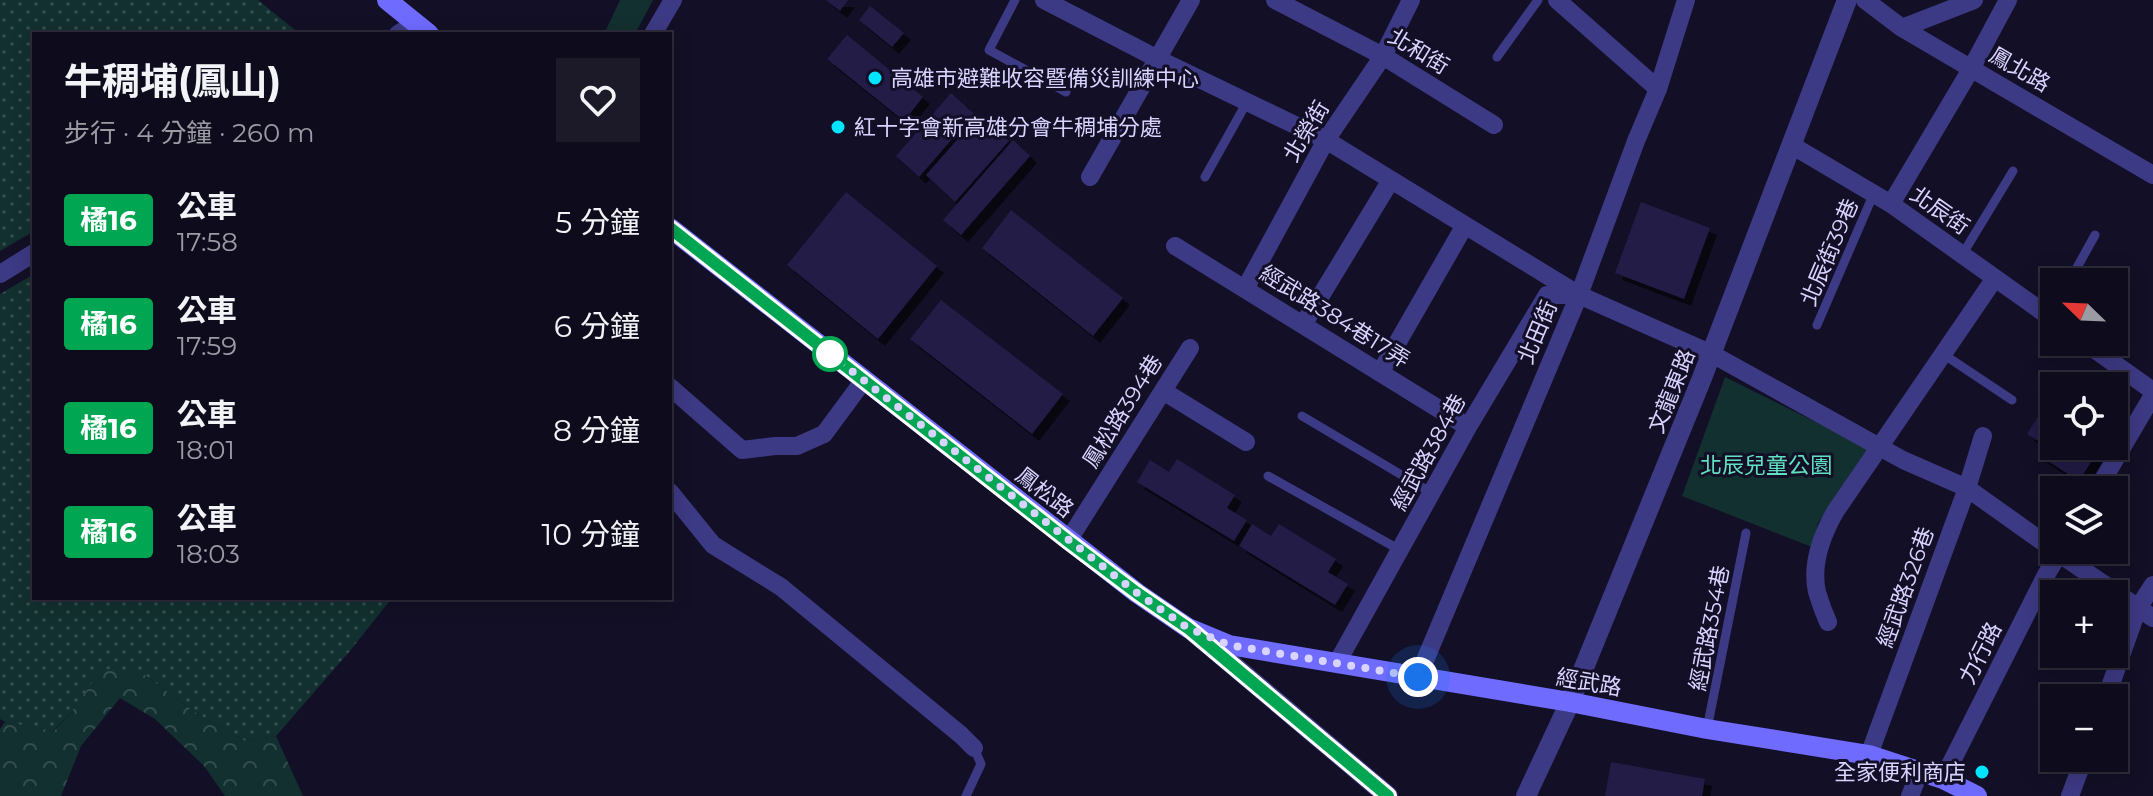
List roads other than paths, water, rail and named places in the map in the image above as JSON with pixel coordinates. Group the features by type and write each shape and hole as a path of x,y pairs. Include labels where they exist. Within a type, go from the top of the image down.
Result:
{"main road":[{"path":"387,0 414,30"},
{"name":"鳳松路","path":"672,230 1068,541 1188,628"},
{"name":"經武路","path":"1188,628 1229,645 1869,755 1943,779 1977,796"}],"street":[{"path":"654,32 673,0"},
{"path":"1044,0 1326,140 1579,295 1712,354 1903,460 1967,488 2040,539"},
{"name":"北和街","path":"1275,0 1383,56 1494,125"},
{"name":"北榮街","path":"1245,289 1326,140 1383,56 1411,0"},
{"path":"1557,0 1658,89"},
{"name":"北田街","path":"1418,677 1579,295 1658,89 1686,0"},
{"name":"文龍東路","path":"1526,796 1570,702 1712,354 1847,0"},
{"name":"鳳北路","path":"1865,0 1902,28 2153,175"},
{"path":"1902,28 1974,0"},
{"path":"1891,204 2008,0"},
{"path":"1090,177 1190,1"},
{"name":"北辰街","path":"1793,146 1891,204 2040,307"},
{"path":"1303,325 1391,180"},
{"path":"1380,373 1465,225"},
{"name":"經武路384巷17弄","path":"1175,246 1468,427"},
{"path":"0,274 32,254"},
{"path":"1828,622 1817,590 1817,561 1825,531 1995,278"},
{"name":"經武路384巷","path":"1337,663 1468,427 1547,295 1579,295"},
{"name":"鳳松路394巷","path":"1068,541 1190,348"},
{"path":"2103,356 2153,393 2105,476"},
{"path":"672,389 742,450 797,446 824,434 864,380"},
{"path":"1163,391 1246,442"},
{"name":"經武路326巷","path":"1869,755 1967,488 1983,436"},
{"path":"672,494 713,545 781,587 974,748"},
{"name":"力行路","path":"1943,779 2051,564"},
{"path":"2075,564 2145,613"},
{"path":"2112,684 2145,613 2153,585"},
{"name":"鳳松路","path":"1188,628 1388,796"},
{"path":"1910,796 1920,771"},
{"path":"2070,796 2079,772"}],"lane":[{"path":"1015,0 989,50 1066,92"},
{"path":"1497,57 1538,0"},
{"path":"1205,177 1247,102"},
{"path":"1962,255 2013,171"},
{"name":"北辰街39巷","path":"1817,325 1874,193"},
{"path":"2077,268 2095,235"},
{"path":"1943,354 2012,400"},
{"path":"1302,416 1432,493"},
{"path":"1268,476 1400,550"},
{"name":"經武路354巷","path":"1707,729 1746,533"},
{"path":"966,796 981,764 974,748"}],"place":[{"name":"高雄市避難收容暨備災訓練中心","path":"875,78"},
{"name":"紅十字會新高雄分會牛稠埔分處","path":"838,127"},
{"name":"全家便利商店","path":"1982,772"}],"park label":[{"name":"北辰兒童公園","path":"1766,465"}]}
